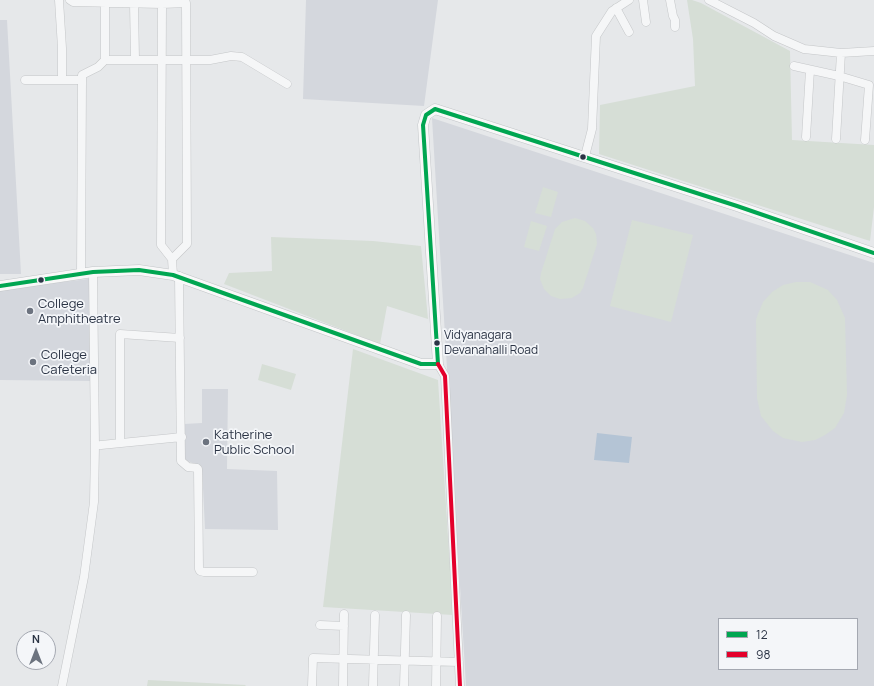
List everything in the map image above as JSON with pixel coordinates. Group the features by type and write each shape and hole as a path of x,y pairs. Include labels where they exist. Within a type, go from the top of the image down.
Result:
{"main road":[{"path":"0,286 93,272 139,270 176,276 421,364 438,364 423,125 426,115 436,109 585,156 874,253"}],"street":[{"path":"59,0 62,80"},
{"path":"70,0 73,2 105,3 186,3 186,244 172,259"},
{"path":"585,156 592,129 596,36 617,5 629,0"},
{"path":"643,0 646,22"},
{"path":"670,0 675,20 675,27"},
{"path":"709,0 754,23 774,36 804,49 841,53 874,51"},
{"path":"162,2 161,245 172,259 176,276 180,338 182,461 186,466 198,469 199,570 204,572 253,572"},
{"path":"105,3 105,60"},
{"path":"131,3 135,59"},
{"path":"617,5 629,32"},
{"path":"836,139 841,53"},
{"path":"81,274 82,75 98,67 105,60 210,60 231,56 242,57 287,84"},
{"path":"794,66 840,76 869,85 865,140"},
{"path":"806,137 810,70"},
{"path":"25,80 82,80"},
{"path":"62,686 84,577 94,502 95,446 93,272"},
{"path":"120,443 120,334 180,338"},
{"path":"438,364 445,376 460,686"},
{"path":"101,445 182,437"},
{"path":"343,686 344,614"},
{"path":"373,686 374,615"},
{"path":"404,686 406,615"},
{"path":"436,686 437,616"},
{"path":"320,625 344,626"},
{"path":"312,686 313,658 459,662"}],"shaded area":[{"path":"306,0 438,0 424,106 303,99"},
{"path":"687,0 701,3 790,51 792,140 874,145 874,207 870,241 599,154 600,105 695,86 693,39"},
{"path":"0,20 7,20 21,274 0,274"},
{"path":"432,118 874,263 874,686 466,686"},
{"path":"543,187 558,192 551,217 535,213"},
{"path":"575,218 585,221 593,228 596,234 597,244 580,293 572,298 560,299 551,296 544,289 540,279 541,273 555,229 562,222"},
{"path":"632,220 693,235 671,322 610,306"},
{"path":"531,221 547,226 539,251 524,247"},
{"path":"271,237 373,241 421,246 428,319 387,306 380,344 224,284 229,273 272,271"},
{"path":"89,279 93,381 0,380 0,289"},
{"path":"796,282 810,282 828,290 837,300 845,318 847,395 844,413 835,428 825,435 815,440 802,442 783,438 773,431 761,416 757,398 756,320 758,314 763,302 772,292 783,285"},
{"path":"353,349 438,380 453,615 323,607"},
{"path":"262,364 296,374 291,390 258,380"},
{"name":"Katherine Public School","path":"202,389 228,389 227,469 277,471 278,530 205,529 202,467 185,460 184,424 202,423"},
{"path":"148,680 246,685 147,686"}],"water":[{"path":"597,433 632,437 629,463 594,460"}],"transit line":[{"name":"12","path":"0,286 93,272 139,270 173,275 421,364 438,364 423,125 426,115 435,109 737,206 874,253"},
{"name":"98","path":"438,364 445,376 460,686"}],"place":[{"name":"College Amphitheatre","path":"30,311"},
{"name":"Vidyanagara Devanahalli Road","path":"437,343"},
{"name":"College Cafeteria","path":"33,362"},
{"name":"Katherine Public School","path":"206,442"}]}
